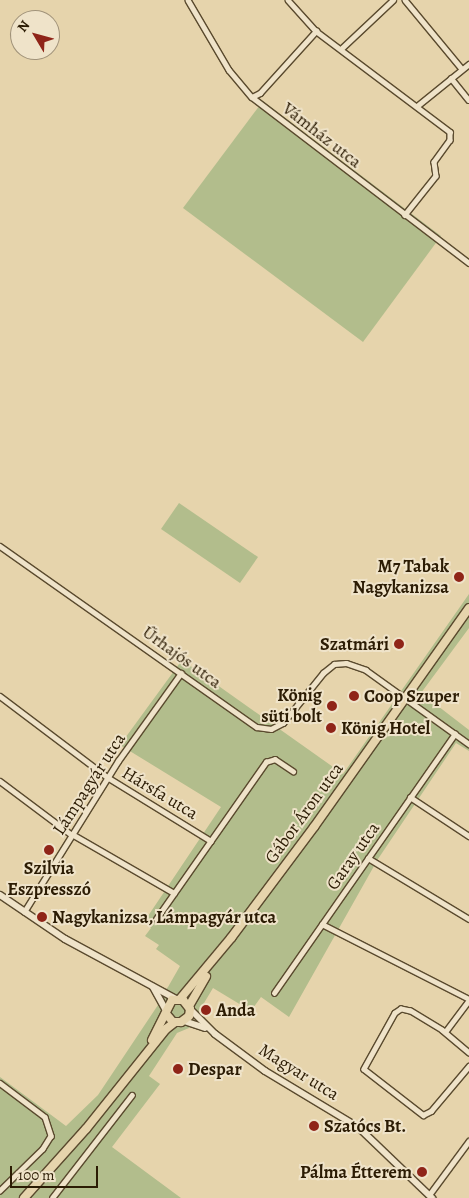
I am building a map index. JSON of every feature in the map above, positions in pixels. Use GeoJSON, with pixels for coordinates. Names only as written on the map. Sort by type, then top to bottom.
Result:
{"type":"FeatureCollection","features":[{"type":"Feature","properties":{"kind":"main road","name":"Gábor Áron utca"},"geometry":{"type":"LineString","coordinates":[[184,1021],[189,1007],[231,938],[469,608]]}},
{"type":"Feature","properties":{"kind":"main road","name":"Gábor Áron utca"},"geometry":{"type":"LineString","coordinates":[[140,1060],[166,1012],[231,938]]}},
{"type":"Feature","properties":{"kind":"main road"},"geometry":{"type":"LineString","coordinates":[[178,999],[189,1007]]}},
{"type":"Feature","properties":{"kind":"main road"},"geometry":{"type":"LineString","coordinates":[[166,1012],[175,1022]]}},
{"type":"Feature","properties":{"kind":"main road"},"geometry":{"type":"LineString","coordinates":[[24,1198],[81,1134],[140,1060],[175,1022],[184,1021]]}},
{"type":"Feature","properties":{"kind":"street","name":"Vámház utca"},"geometry":{"type":"LineString","coordinates":[[188,0],[229,70],[252,97],[469,262]]}},
{"type":"Feature","properties":{"kind":"street"},"geometry":{"type":"LineString","coordinates":[[288,0],[316,30],[448,130],[451,138],[434,162],[436,176],[405,215]]}},
{"type":"Feature","properties":{"kind":"street"},"geometry":{"type":"LineString","coordinates":[[342,48],[394,0]]}},
{"type":"Feature","properties":{"kind":"street"},"geometry":{"type":"LineString","coordinates":[[405,0],[462,69]]}},
{"type":"Feature","properties":{"kind":"street"},"geometry":{"type":"LineString","coordinates":[[252,97],[265,87],[316,30]]}},
{"type":"Feature","properties":{"kind":"street"},"geometry":{"type":"LineString","coordinates":[[417,106],[469,64]]}},
{"type":"Feature","properties":{"kind":"street"},"geometry":{"type":"LineString","coordinates":[[451,78],[469,100]]}},
{"type":"Feature","properties":{"kind":"street","name":"Űrhajós utca"},"geometry":{"type":"LineString","coordinates":[[0,546],[246,721],[271,729],[283,723],[323,673],[339,663],[363,668],[405,697]]}},
{"type":"Feature","properties":{"kind":"street","name":"Lámpagyár utca"},"geometry":{"type":"LineString","coordinates":[[24,912],[107,777],[181,673]]}},
{"type":"Feature","properties":{"kind":"street","name":"Hársfa utca"},"geometry":{"type":"LineString","coordinates":[[0,696],[107,777],[211,840]]}},
{"type":"Feature","properties":{"kind":"street"},"geometry":{"type":"LineString","coordinates":[[405,697],[469,744]]}},
{"type":"Feature","properties":{"kind":"street","name":"Garay utca"},"geometry":{"type":"LineString","coordinates":[[274,993],[455,734]]}},
{"type":"Feature","properties":{"kind":"street"},"geometry":{"type":"LineString","coordinates":[[156,919],[266,762],[275,759],[293,771]]}},
{"type":"Feature","properties":{"kind":"street"},"geometry":{"type":"LineString","coordinates":[[0,781],[72,835],[174,893]]}},
{"type":"Feature","properties":{"kind":"street"},"geometry":{"type":"LineString","coordinates":[[410,797],[469,836]]}},
{"type":"Feature","properties":{"kind":"street"},"geometry":{"type":"LineString","coordinates":[[368,858],[469,919]]}},
{"type":"Feature","properties":{"kind":"street"},"geometry":{"type":"LineString","coordinates":[[0,895],[64,938],[178,999]]}},
{"type":"Feature","properties":{"kind":"street"},"geometry":{"type":"LineString","coordinates":[[322,924],[469,999],[445,1032]]}},
{"type":"Feature","properties":{"kind":"street"},"geometry":{"type":"LineString","coordinates":[[152,986],[166,1012]]}},
{"type":"Feature","properties":{"kind":"street","name":"Magyar utca"},"geometry":{"type":"LineString","coordinates":[[189,1007],[215,1034]]}},
{"type":"Feature","properties":{"kind":"street"},"geometry":{"type":"LineString","coordinates":[[469,1053],[445,1032],[410,1011],[399,1010],[372,1051],[364,1071],[423,1115],[431,1111],[469,1066]]}},
{"type":"Feature","properties":{"kind":"street","name":"Magyar utca"},"geometry":{"type":"LineString","coordinates":[[184,1021],[194,1022],[215,1034],[272,1076],[358,1128],[431,1196]]}},
{"type":"Feature","properties":{"kind":"street"},"geometry":{"type":"LineString","coordinates":[[0,1083],[42,1114],[51,1132],[43,1149],[0,1191]]}},
{"type":"Feature","properties":{"kind":"street"},"geometry":{"type":"LineString","coordinates":[[52,1198],[132,1095]]}},
{"type":"Feature","properties":{"kind":"street"},"geometry":{"type":"LineString","coordinates":[[431,1196],[469,1141]]}},
{"type":"Feature","properties":{"kind":"green space"},"geometry":{"type":"Polygon","coordinates":[[[263,101],[441,236],[363,342],[183,208],[263,101]]]}},
{"type":"Feature","properties":{"kind":"green space"},"geometry":{"type":"Polygon","coordinates":[[[179,503],[258,557],[240,583],[161,529],[179,503]]]}},
{"type":"Feature","properties":{"kind":"green space"},"geometry":{"type":"Polygon","coordinates":[[[469,594],[469,628],[421,693],[469,730],[469,751],[456,743],[378,859],[289,1017],[261,997],[251,1011],[213,988],[189,1028],[177,1033],[149,1076],[160,1084],[112,1147],[181,1198],[0,1198],[0,1077],[66,1126],[98,1095],[158,1005],[156,1000],[168,987],[180,966],[156,949],[159,945],[145,936],[151,928],[144,922],[221,807],[120,745],[182,660],[343,774],[469,594]]]}},
{"type":"Feature","properties":{"kind":"place","name":"M7 Tabak Nagykanizsa"},"geometry":{"type":"Point","coordinates":[459,577]}},
{"type":"Feature","properties":{"kind":"place","name":"Szatmári"},"geometry":{"type":"Point","coordinates":[399,644]}},
{"type":"Feature","properties":{"kind":"place","name":"Coop Szuper"},"geometry":{"type":"Point","coordinates":[354,696]}},
{"type":"Feature","properties":{"kind":"place","name":"König süti bolt"},"geometry":{"type":"Point","coordinates":[332,706]}},
{"type":"Feature","properties":{"kind":"place","name":"König Hotel"},"geometry":{"type":"Point","coordinates":[331,728]}},
{"type":"Feature","properties":{"kind":"place","name":"Szilvia Eszpresszó"},"geometry":{"type":"Point","coordinates":[49,850]}},
{"type":"Feature","properties":{"kind":"place","name":"Nagykanizsa, Lámpagyár utca"},"geometry":{"type":"Point","coordinates":[42,917]}},
{"type":"Feature","properties":{"kind":"place","name":"Anda"},"geometry":{"type":"Point","coordinates":[206,1010]}},
{"type":"Feature","properties":{"kind":"place","name":"Despar"},"geometry":{"type":"Point","coordinates":[178,1069]}},
{"type":"Feature","properties":{"kind":"place","name":"Szatócs Bt."},"geometry":{"type":"Point","coordinates":[314,1126]}},
{"type":"Feature","properties":{"kind":"place","name":"Pálma Étterem"},"geometry":{"type":"Point","coordinates":[422,1172]}}]}
